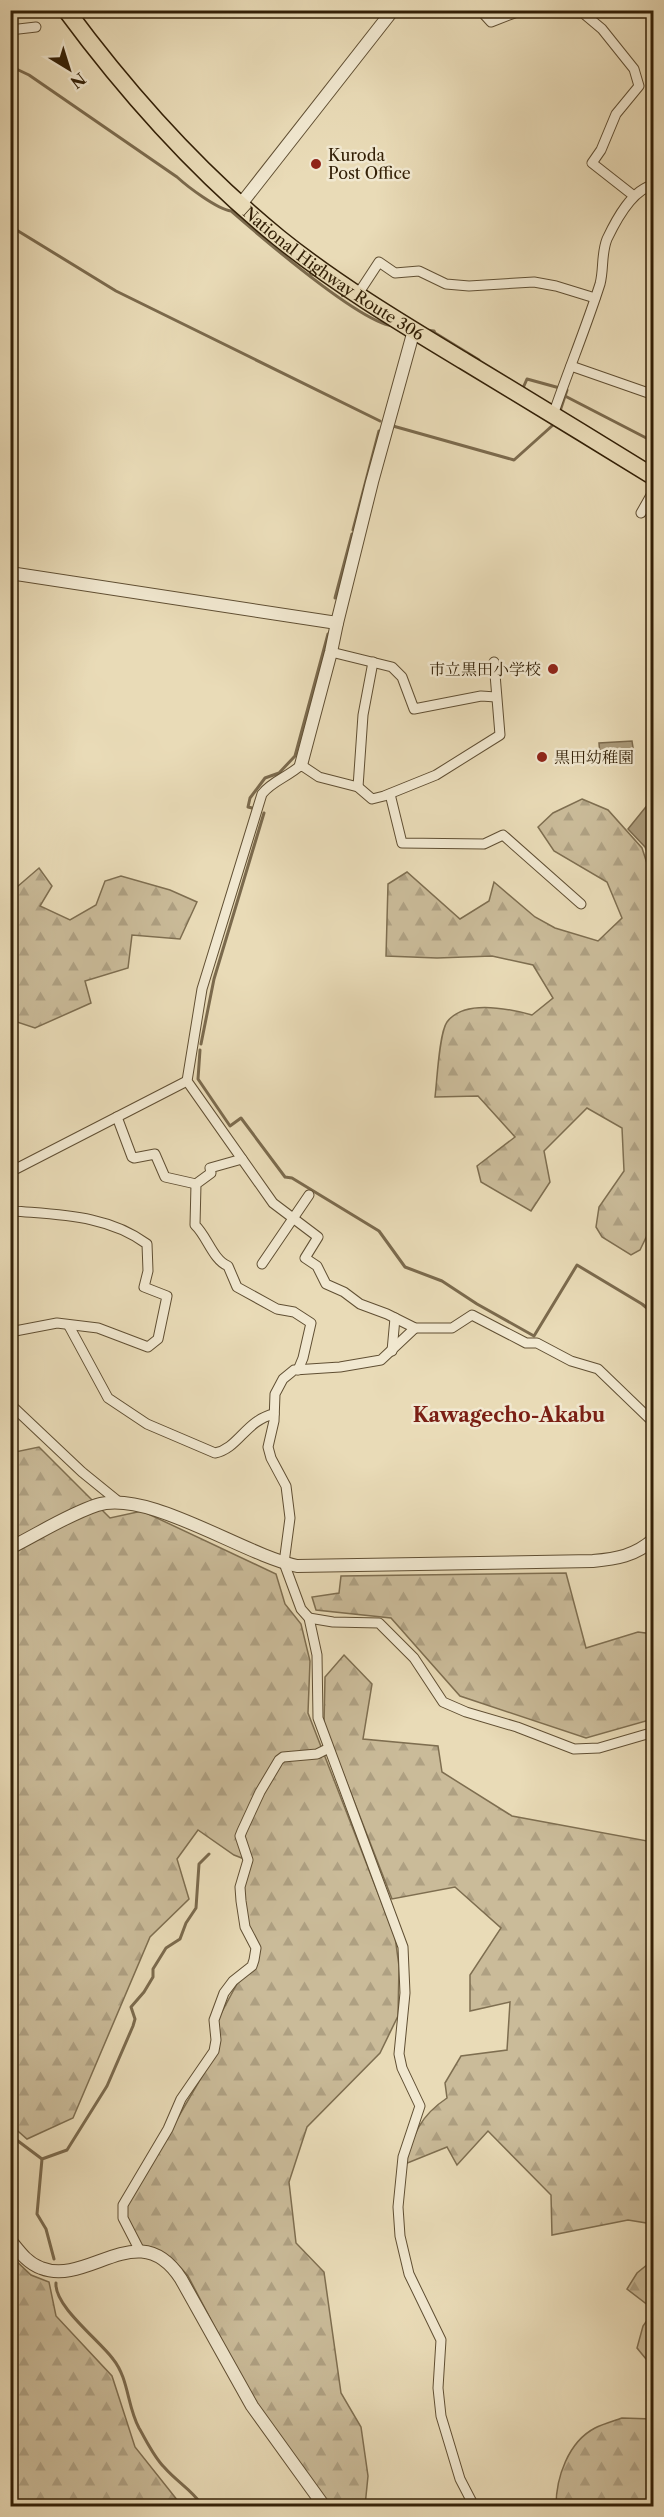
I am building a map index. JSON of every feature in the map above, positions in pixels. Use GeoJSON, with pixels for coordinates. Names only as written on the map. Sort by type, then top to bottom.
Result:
{"type":"FeatureCollection","features":[{"type":"Feature","properties":{"kind":"highway","name":"National Highway Route 306"},"geometry":{"type":"LineString","coordinates":[[66,10],[122,84],[153,119],[241,204],[289,245],[414,330],[654,477]]}},
{"type":"Feature","properties":{"kind":"street"},"geometry":{"type":"LineString","coordinates":[[241,204],[393,10]]}},
{"type":"Feature","properties":{"kind":"street"},"geometry":{"type":"LineString","coordinates":[[480,10],[491,22],[517,12],[583,13],[602,29],[634,69],[639,86],[616,114],[601,150],[592,163],[634,196]]}},
{"type":"Feature","properties":{"kind":"street"},"geometry":{"type":"LineString","coordinates":[[10,30],[36,27]]}},
{"type":"Feature","properties":{"kind":"street"},"geometry":{"type":"LineString","coordinates":[[553,415],[601,281],[602,257],[606,242],[634,196],[646,186],[654,185]]}},
{"type":"Feature","properties":{"kind":"street"},"geometry":{"type":"LineString","coordinates":[[358,294],[378,262],[395,273],[418,271],[446,284],[469,286],[534,282],[595,298]]}},
{"type":"Feature","properties":{"kind":"street"},"geometry":{"type":"LineString","coordinates":[[414,330],[301,765],[291,774],[268,787],[258,802],[202,989],[187,1082],[273,1203],[291,1219],[318,1237],[305,1258],[317,1266],[326,1284],[344,1292],[360,1304],[416,1328],[452,1328],[472,1315],[526,1343],[537,1343],[571,1361],[598,1369],[654,1423]]}},
{"type":"Feature","properties":{"kind":"street"},"geometry":{"type":"LineString","coordinates":[[571,366],[654,395]]}},
{"type":"Feature","properties":{"kind":"street"},"geometry":{"type":"LineString","coordinates":[[640,513],[654,490]]}},
{"type":"Feature","properties":{"kind":"street"},"geometry":{"type":"LineString","coordinates":[[10,573],[337,622]]}},
{"type":"Feature","properties":{"kind":"street"},"geometry":{"type":"LineString","coordinates":[[331,652],[392,668],[399,673],[414,709],[481,696],[496,697]]}},
{"type":"Feature","properties":{"kind":"street"},"geometry":{"type":"LineString","coordinates":[[358,787],[363,715],[374,662]]}},
{"type":"Feature","properties":{"kind":"street"},"geometry":{"type":"LineString","coordinates":[[301,765],[319,777],[358,787],[372,799],[436,775],[500,735],[494,662]]}},
{"type":"Feature","properties":{"kind":"street"},"geometry":{"type":"LineString","coordinates":[[390,794],[402,843],[484,844],[503,835],[581,904]]}},
{"type":"Feature","properties":{"kind":"street"},"geometry":{"type":"LineString","coordinates":[[10,1172],[187,1082]]}},
{"type":"Feature","properties":{"kind":"street"},"geometry":{"type":"LineString","coordinates":[[117,1117],[132,1157],[155,1154],[165,1177],[196,1185]]}},
{"type":"Feature","properties":{"kind":"street"},"geometry":{"type":"LineString","coordinates":[[242,1159],[210,1168],[211,1173],[196,1185],[195,1225],[206,1236],[223,1264],[228,1266],[237,1287],[270,1306],[294,1312],[311,1323],[298,1370]]}},
{"type":"Feature","properties":{"kind":"street"},"geometry":{"type":"LineString","coordinates":[[262,1264],[309,1195]]}},
{"type":"Feature","properties":{"kind":"street"},"geometry":{"type":"LineString","coordinates":[[10,1198],[14,1211],[66,1215],[113,1224],[147,1244],[148,1270],[144,1287],[167,1296],[161,1327],[155,1343],[143,1347],[98,1328],[52,1323],[10,1332]]}},
{"type":"Feature","properties":{"kind":"street"},"geometry":{"type":"LineString","coordinates":[[392,1351],[396,1318]]}},
{"type":"Feature","properties":{"kind":"street"},"geometry":{"type":"LineString","coordinates":[[69,1326],[69,1330],[108,1398],[147,1424],[215,1453],[221,1452],[231,1444],[255,1421],[274,1414]]}},
{"type":"Feature","properties":{"kind":"street"},"geometry":{"type":"LineString","coordinates":[[416,1328],[381,1360],[298,1370],[289,1374],[279,1384],[275,1394],[274,1421],[268,1447],[270,1458],[286,1486],[290,1518],[284,1563],[301,1609],[309,1618],[317,1655],[318,1718],[327,1749],[403,1947],[405,1993],[399,2054],[402,2068],[420,2106],[418,2119],[403,2157],[398,2207],[400,2236],[406,2265],[441,2340],[438,2388],[441,2416],[460,2479],[474,2506]]}},
{"type":"Feature","properties":{"kind":"street"},"geometry":{"type":"LineString","coordinates":[[10,1404],[82,1472],[119,1502]]}},
{"type":"Feature","properties":{"kind":"street"},"geometry":{"type":"LineString","coordinates":[[10,1548],[89,1509],[119,1502],[157,1510],[284,1563],[297,1566],[612,1560],[631,1554],[654,1539]]}},
{"type":"Feature","properties":{"kind":"street"},"geometry":{"type":"LineString","coordinates":[[309,1618],[323,1621],[379,1623],[419,1665],[443,1702],[574,1749],[599,1748],[654,1732]]}},
{"type":"Feature","properties":{"kind":"street"},"geometry":{"type":"LineString","coordinates":[[140,2251],[123,2218],[123,2205],[168,2129],[181,2099],[214,2051],[216,2040],[214,2020],[224,1993],[233,1981],[252,1966],[254,1960],[256,1948],[245,1927],[241,1900],[240,1887],[248,1860],[241,1840],[242,1831],[260,1792],[279,1760],[284,1757],[317,1754],[327,1749]]}},
{"type":"Feature","properties":{"kind":"street"},"geometry":{"type":"LineString","coordinates":[[10,2240],[32,2264],[54,2271],[76,2268],[112,2255],[140,2251],[161,2258],[178,2274],[252,2406],[324,2506]]}},
{"type":"Feature","properties":{"kind":"green space"},"geometry":{"type":"Polygon","coordinates":[[[582,799],[608,810],[642,848],[653,882],[653,915],[648,931],[654,946],[653,1223],[640,1250],[631,1255],[602,1237],[596,1227],[599,1207],[624,1171],[622,1128],[587,1108],[544,1151],[550,1182],[531,1211],[481,1182],[477,1166],[515,1137],[478,1096],[435,1097],[442,1036],[447,1022],[455,1015],[464,1010],[488,1008],[532,1015],[553,998],[533,965],[492,956],[437,958],[386,956],[388,884],[407,872],[460,919],[489,901],[494,882],[535,917],[555,928],[598,941],[622,918],[607,882],[554,851],[538,827],[553,813],[582,799]]]}},
{"type":"Feature","properties":{"kind":"green space"},"geometry":{"type":"Polygon","coordinates":[[[39,868],[52,886],[40,906],[70,920],[96,905],[105,881],[121,876],[170,890],[197,902],[180,939],[132,935],[128,968],[85,981],[91,1003],[35,1028],[11,1020],[10,893],[39,868]]]}},
{"type":"Feature","properties":{"kind":"green space"},"geometry":{"type":"Polygon","coordinates":[[[39,1447],[110,1518],[142,1511],[276,1574],[285,1604],[301,1624],[310,1661],[308,1713],[395,1937],[399,1966],[398,2016],[380,2053],[307,2127],[289,2182],[296,2243],[324,2272],[341,2393],[361,2427],[368,2476],[365,2506],[330,2506],[254,2402],[188,2276],[167,2256],[139,2245],[126,2220],[126,2207],[215,2054],[217,2021],[238,1982],[255,1968],[242,1888],[252,1862],[234,1855],[198,1830],[177,1859],[189,1899],[150,1937],[73,2118],[27,2139],[11,2125],[10,1453],[39,1447]]]}},
{"type":"Feature","properties":{"kind":"green space"},"geometry":{"type":"Polygon","coordinates":[[[566,1573],[586,1648],[638,1632],[653,1634],[653,1719],[586,1738],[460,1696],[391,1618],[316,1610],[312,1597],[339,1593],[341,1576],[566,1573]]]}},
{"type":"Feature","properties":{"kind":"green space"},"geometry":{"type":"Polygon","coordinates":[[[344,1655],[372,1684],[363,1739],[438,1746],[442,1772],[512,1816],[653,1842],[653,2224],[628,2220],[552,2235],[551,2195],[488,2131],[457,2165],[447,2147],[405,2164],[419,2126],[430,2112],[447,2098],[445,2083],[461,2056],[507,2050],[510,2002],[470,2011],[470,1975],[501,1928],[455,1887],[392,1899],[324,1724],[325,1677],[344,1655]]]}},
{"type":"Feature","properties":{"kind":"green space"},"geometry":{"type":"Polygon","coordinates":[[[11,2256],[31,2275],[49,2282],[56,2316],[112,2376],[135,2447],[182,2506],[11,2506],[11,2256]]]}},
{"type":"Feature","properties":{"kind":"green space"},"geometry":{"type":"Polygon","coordinates":[[[653,2260],[653,2309],[627,2289],[637,2273],[653,2260]]]}},
{"type":"Feature","properties":{"kind":"green space"},"geometry":{"type":"Polygon","coordinates":[[[653,2312],[653,2359],[646,2359],[637,2348],[643,2326],[653,2312]]]}},
{"type":"Feature","properties":{"kind":"green space"},"geometry":{"type":"Polygon","coordinates":[[[622,2418],[653,2419],[653,2506],[556,2506],[561,2473],[571,2451],[586,2434],[595,2428],[622,2418]]]}},
{"type":"Feature","properties":{"kind":"shaded area"},"geometry":{"type":"Polygon","coordinates":[[[632,741],[634,754],[600,756],[599,743],[632,741]]]}},
{"type":"Feature","properties":{"kind":"shaded area"},"geometry":{"type":"Polygon","coordinates":[[[653,798],[653,866],[645,847],[628,829],[653,798]]]}},
{"type":"Feature","properties":{"kind":"waterway"},"geometry":{"type":"LineString","coordinates":[[10,66],[29,75],[203,197],[231,211],[286,258],[335,295],[378,321],[393,326]]}},
{"type":"Feature","properties":{"kind":"waterway"},"geometry":{"type":"LineString","coordinates":[[10,226],[116,291],[380,421]]}},
{"type":"Feature","properties":{"kind":"waterway"},"geometry":{"type":"LineString","coordinates":[[426,330],[434,331],[479,360]]}},
{"type":"Feature","properties":{"kind":"waterway"},"geometry":{"type":"LineString","coordinates":[[523,388],[527,379],[567,390],[565,396]]}},
{"type":"Feature","properties":{"kind":"waterway"},"geometry":{"type":"LineString","coordinates":[[560,411],[565,396],[654,442]]}},
{"type":"Feature","properties":{"kind":"waterway"},"geometry":{"type":"LineString","coordinates":[[393,426],[514,460],[553,425]]}},
{"type":"Feature","properties":{"kind":"waterway"},"geometry":{"type":"LineString","coordinates":[[353,530],[379,431]]}},
{"type":"Feature","properties":{"kind":"waterway"},"geometry":{"type":"LineString","coordinates":[[335,598],[352,534]]}},
{"type":"Feature","properties":{"kind":"waterway"},"geometry":{"type":"LineString","coordinates":[[252,808],[248,807],[250,798],[265,778],[279,773],[295,756],[328,634]]}},
{"type":"Feature","properties":{"kind":"waterway"},"geometry":{"type":"LineString","coordinates":[[201,1044],[214,979],[264,813]]}},
{"type":"Feature","properties":{"kind":"waterway"},"geometry":{"type":"LineString","coordinates":[[200,1050],[198,1079],[230,1126],[241,1118],[285,1177],[292,1178],[379,1231],[405,1267],[442,1281],[534,1336],[577,1265],[642,1304],[654,1314]]}},
{"type":"Feature","properties":{"kind":"waterway"},"geometry":{"type":"LineString","coordinates":[[54,2259],[46,2229],[37,2214],[42,2159],[67,2150],[107,2086],[133,2026],[135,2019],[131,2007],[153,1977],[153,1969],[166,1948],[180,1939],[186,1923],[196,1908],[199,1864],[209,1854]]}},
{"type":"Feature","properties":{"kind":"waterway"},"geometry":{"type":"LineString","coordinates":[[10,2135],[42,2159]]}},
{"type":"Feature","properties":{"kind":"waterway"},"geometry":{"type":"LineString","coordinates":[[56,2283],[57,2292],[69,2312],[118,2367],[135,2420],[160,2463],[203,2506]]}},
{"type":"Feature","properties":{"kind":"place","name":"Kuroda Post Office"},"geometry":{"type":"Point","coordinates":[316,164]}},
{"type":"Feature","properties":{"kind":"place","name":"市立黒田小学校"},"geometry":{"type":"Point","coordinates":[553,669]}},
{"type":"Feature","properties":{"kind":"place","name":"黒田幼稚園"},"geometry":{"type":"Point","coordinates":[542,757]}},
{"type":"Feature","properties":{"kind":"district","name":"Kawagecho-Akabu"},"geometry":{"type":"Point","coordinates":[509,1415]}}]}
